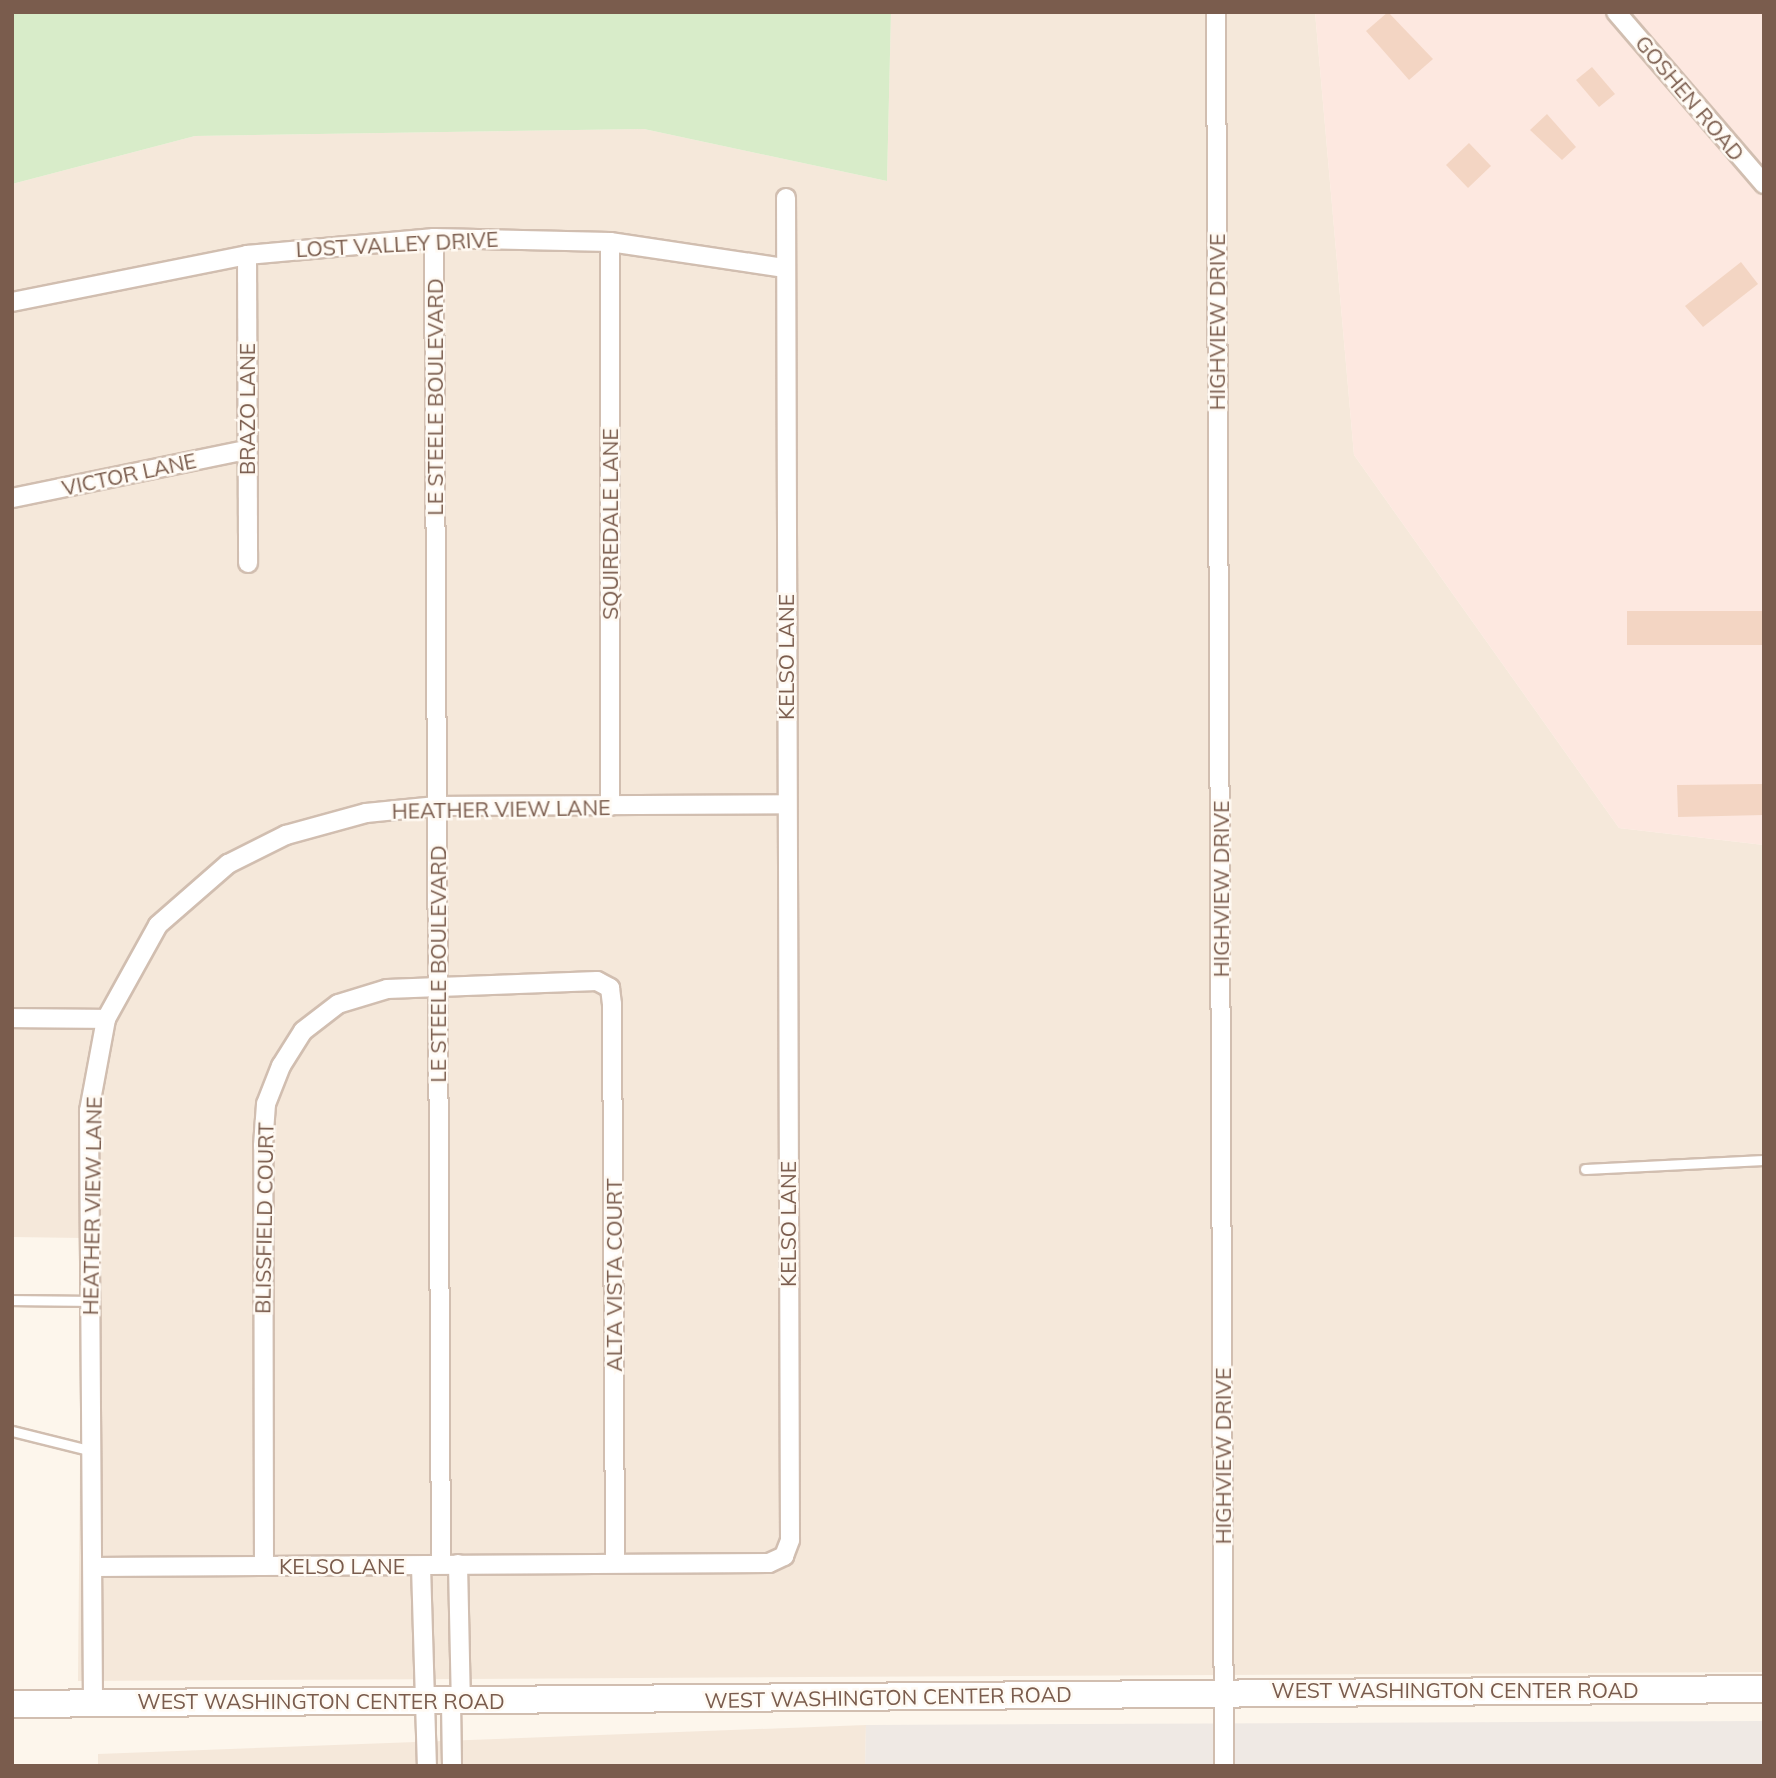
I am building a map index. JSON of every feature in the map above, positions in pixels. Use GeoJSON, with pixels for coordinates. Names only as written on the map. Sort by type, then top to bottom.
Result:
{"type":"FeatureCollection","features":[{"type":"Feature","properties":{"kind":"main road","name":"WEST WASHINGTON CENTER ROAD"},"geometry":{"type":"LineString","coordinates":[[12,1704],[456,1702],[1224,1691],[1764,1689]]}},
{"type":"Feature","properties":{"kind":"street","name":"HIGHVIEW DRIVE"},"geometry":{"type":"LineString","coordinates":[[1216,12],[1224,1766]]}},
{"type":"Feature","properties":{"kind":"street","name":"GOSHEN ROAD"},"geometry":{"type":"LineString","coordinates":[[1616,12],[1764,184]]}},
{"type":"Feature","properties":{"kind":"street","name":"KELSO LANE"},"geometry":{"type":"LineString","coordinates":[[93,1567],[769,1563],[785,1556],[790,1540],[786,198]]}},
{"type":"Feature","properties":{"kind":"street","name":"LOST VALLEY DRIVE"},"geometry":{"type":"LineString","coordinates":[[12,302],[247,255],[434,239],[610,242],[785,268]]}},
{"type":"Feature","properties":{"kind":"street","name":"LE STEELE BOULEVARD"},"geometry":{"type":"LineString","coordinates":[[434,239],[438,984],[449,1564],[456,1702],[452,1766]]}},
{"type":"Feature","properties":{"kind":"street","name":"SQUIREDALE LANE"},"geometry":{"type":"LineString","coordinates":[[610,242],[610,806]]}},
{"type":"Feature","properties":{"kind":"street","name":"BRAZO LANE"},"geometry":{"type":"LineString","coordinates":[[247,255],[248,563]]}},
{"type":"Feature","properties":{"kind":"street","name":"VICTOR LANE"},"geometry":{"type":"LineString","coordinates":[[12,498],[246,450]]}},
{"type":"Feature","properties":{"kind":"street","name":"HEATHER VIEW LANE"},"geometry":{"type":"LineString","coordinates":[[93,1702],[89,1111],[106,1019],[158,925],[228,864],[286,835],[352,817],[438,806],[786,804]]}},
{"type":"Feature","properties":{"kind":"street","name":"BLISSFIELD COURT"},"geometry":{"type":"LineString","coordinates":[[264,1566],[266,1104],[281,1066],[303,1031],[338,1004],[387,989],[438,984],[597,981],[610,988]]}},
{"type":"Feature","properties":{"kind":"street","name":"ALTA VISTA COURT"},"geometry":{"type":"LineString","coordinates":[[610,988],[615,1563]]}},
{"type":"Feature","properties":{"kind":"street"},"geometry":{"type":"LineString","coordinates":[[12,1018],[106,1019]]}},
{"type":"Feature","properties":{"kind":"street"},"geometry":{"type":"LineString","coordinates":[[421,1566],[427,1766]]}},
{"type":"Feature","properties":{"kind":"lane"},"geometry":{"type":"LineString","coordinates":[[1585,1170],[1764,1160]]}},
{"type":"Feature","properties":{"kind":"lane"},"geometry":{"type":"LineString","coordinates":[[12,1300],[91,1301]]}},
{"type":"Feature","properties":{"kind":"lane"},"geometry":{"type":"LineString","coordinates":[[12,1431],[92,1451]]}},
{"type":"Feature","properties":{"kind":"shaded area"},"geometry":{"type":"Polygon","coordinates":[[[891,12],[1315,12],[1354,455],[1619,828],[1764,845],[1764,1672],[78,1681],[82,1238],[12,1237],[12,184],[195,136],[644,129],[887,181],[891,12]]]}},
{"type":"Feature","properties":{"kind":"shaded area"},"geometry":{"type":"Polygon","coordinates":[[[1315,12],[1764,12],[1764,845],[1619,828],[1354,455],[1315,12]]]}},
{"type":"Feature","properties":{"kind":"shaded area"},"geometry":{"type":"Polygon","coordinates":[[[1764,1721],[1764,1766],[865,1766],[866,1725],[1764,1721]]]}},
{"type":"Feature","properties":{"kind":"shaded area"},"geometry":{"type":"Polygon","coordinates":[[[866,1725],[865,1766],[98,1766],[98,1754],[866,1725]]]}},
{"type":"Feature","properties":{"kind":"green space"},"geometry":{"type":"Polygon","coordinates":[[[12,12],[891,12],[887,181],[644,129],[195,136],[12,184],[12,12]]]}},
{"type":"Feature","properties":{"kind":"building"},"geometry":{"type":"Polygon","coordinates":[[[1388,12],[1433,59],[1409,80],[1366,31],[1388,12]]]}},
{"type":"Feature","properties":{"kind":"building"},"geometry":{"type":"Polygon","coordinates":[[[1592,67],[1615,94],[1599,107],[1576,80],[1592,67]]]}},
{"type":"Feature","properties":{"kind":"building"},"geometry":{"type":"Polygon","coordinates":[[[1547,114],[1576,147],[1562,160],[1530,130],[1547,114]]]}},
{"type":"Feature","properties":{"kind":"building"},"geometry":{"type":"Polygon","coordinates":[[[1469,143],[1491,166],[1468,188],[1446,165],[1469,143]]]}},
{"type":"Feature","properties":{"kind":"building"},"geometry":{"type":"Polygon","coordinates":[[[1741,262],[1758,284],[1703,327],[1685,306],[1741,262]]]}},
{"type":"Feature","properties":{"kind":"building"},"geometry":{"type":"Polygon","coordinates":[[[1627,611],[1762,611],[1762,645],[1627,645],[1627,611]]]}},
{"type":"Feature","properties":{"kind":"building"},"geometry":{"type":"Polygon","coordinates":[[[1764,784],[1764,815],[1678,817],[1677,785],[1764,784]]]}}]}
